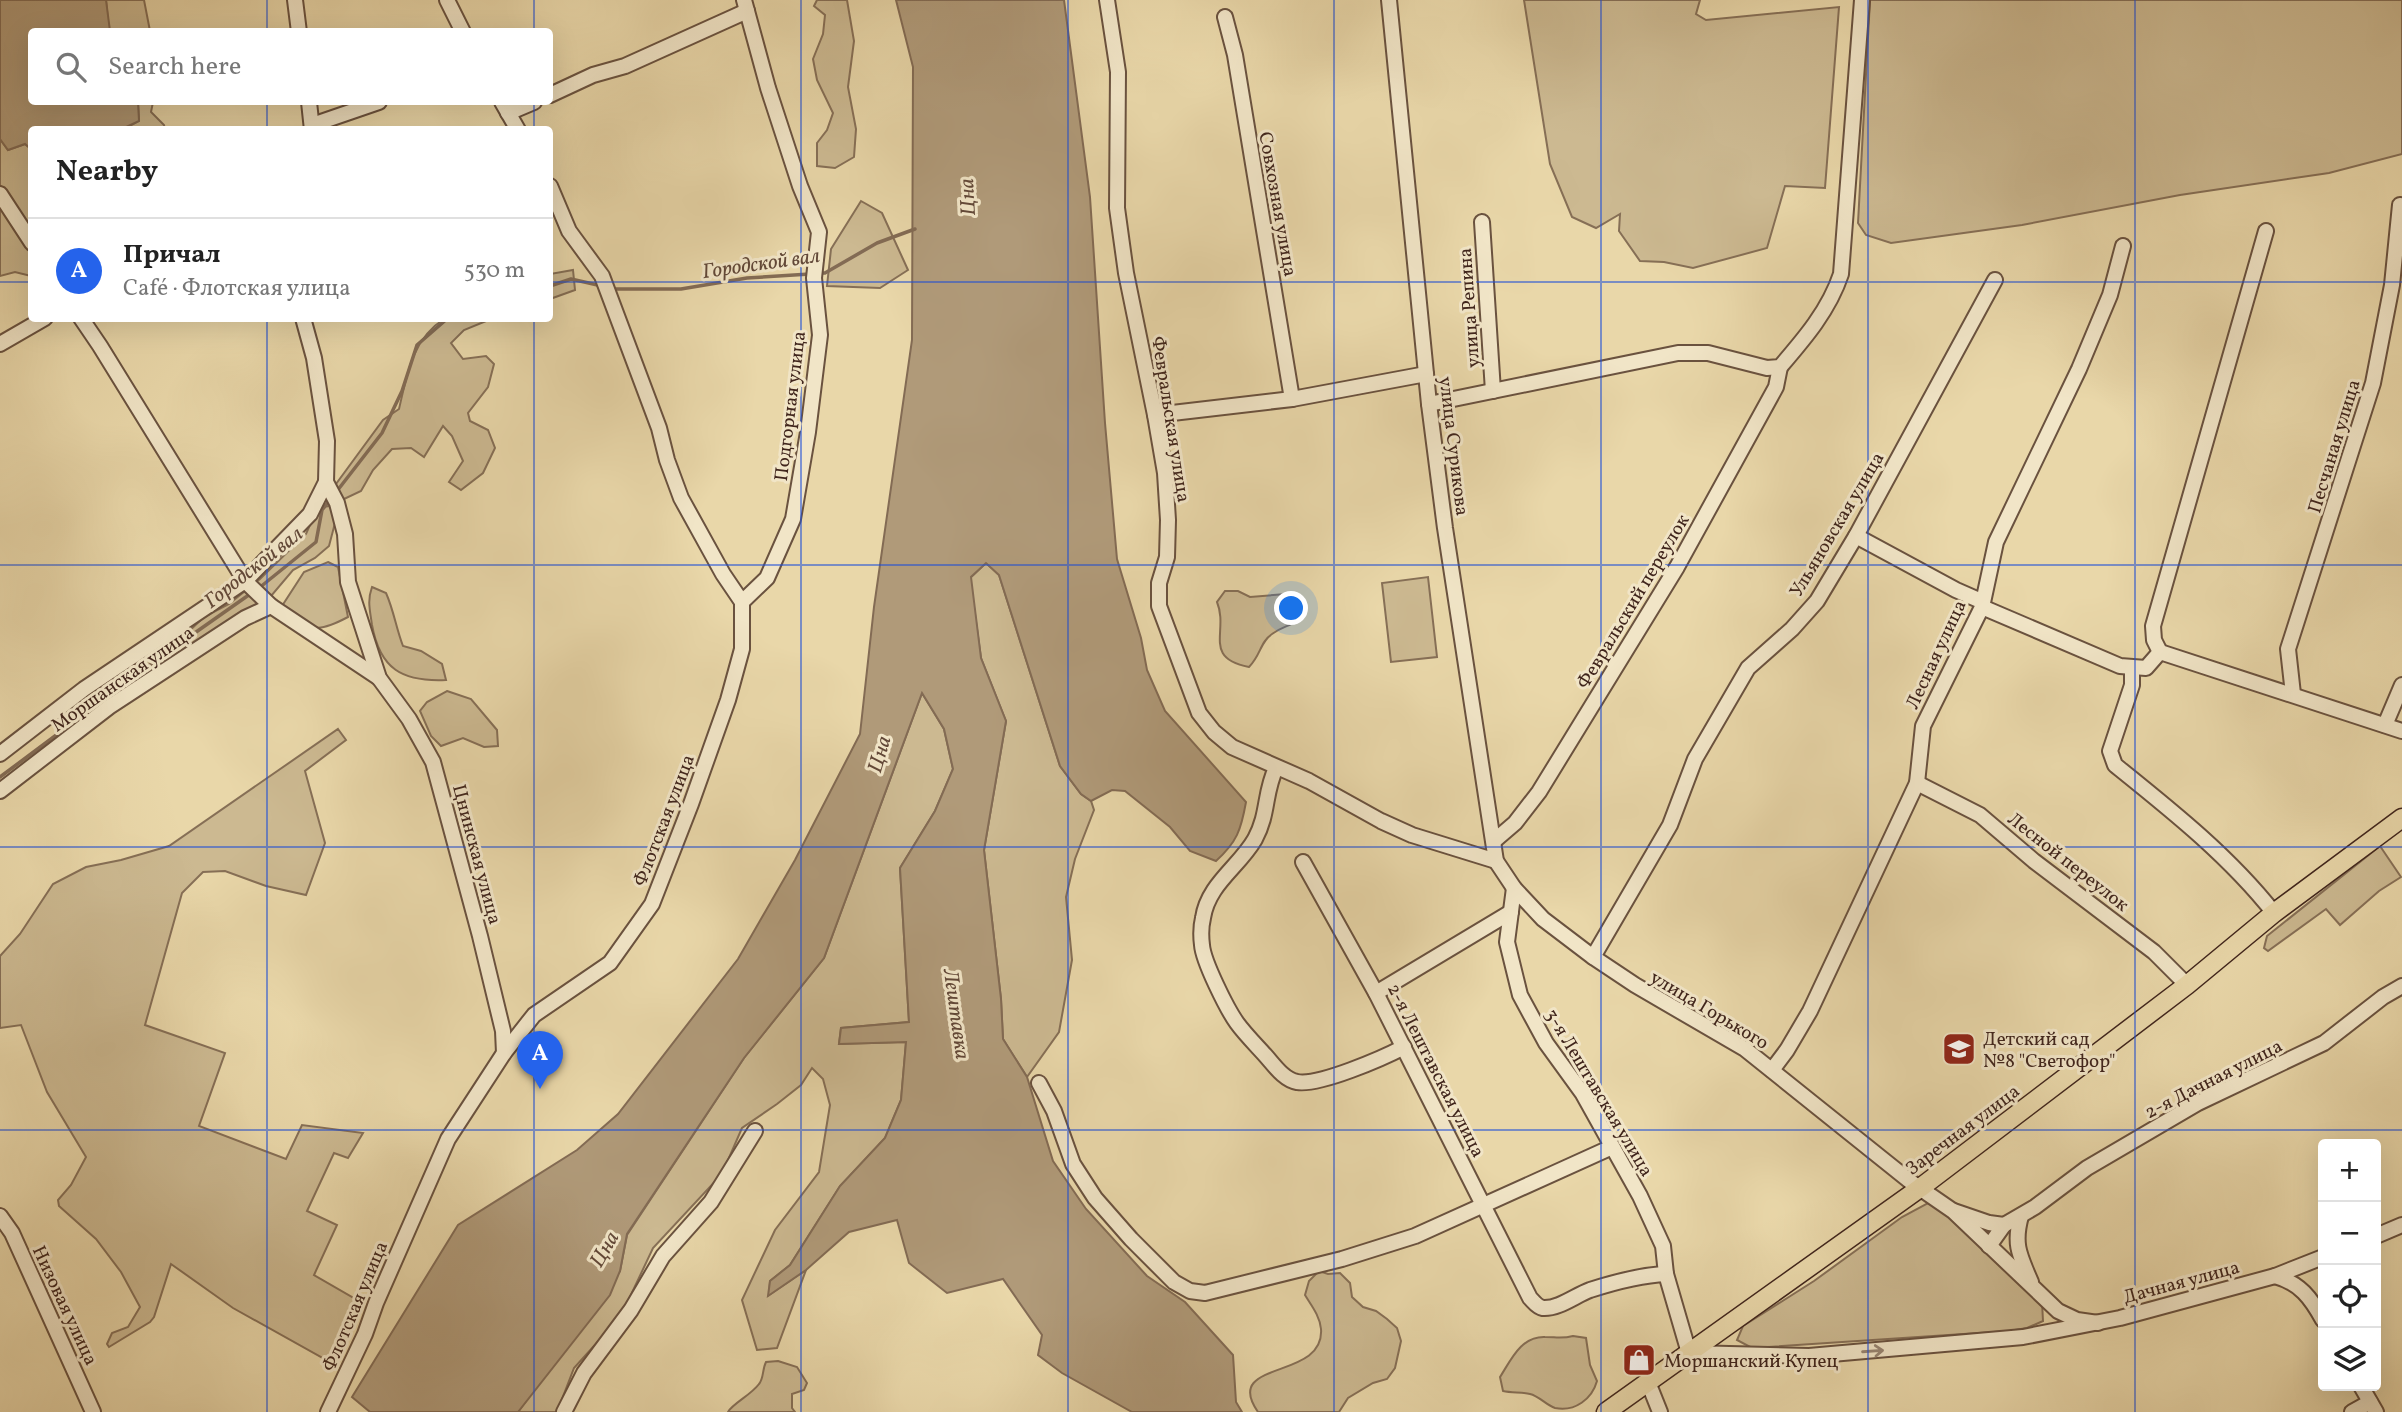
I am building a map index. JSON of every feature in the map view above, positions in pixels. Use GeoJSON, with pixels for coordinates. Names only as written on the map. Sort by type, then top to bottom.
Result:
{"type":"FeatureCollection","features":[{"type":"Feature","properties":{"kind":"main road","name":"Заречная улица"},"geometry":{"type":"LineString","coordinates":[[1716,1334],[1920,1188],[2188,985],[2274,913],[2402,818]]}},
{"type":"Feature","properties":{"kind":"main road"},"geometry":{"type":"LineString","coordinates":[[1606,1412],[1716,1334]]}},
{"type":"Feature","properties":{"kind":"street"},"geometry":{"type":"LineString","coordinates":[[295,0],[298,28]]}},
{"type":"Feature","properties":{"kind":"street"},"geometry":{"type":"LineString","coordinates":[[447,0],[461,28]]}},
{"type":"Feature","properties":{"kind":"street","name":"Февральская улица"},"geometry":{"type":"LineString","coordinates":[[1107,0],[1118,72],[1117,208],[1126,273],[1156,415],[1165,473],[1167,557],[1160,583],[1159,606],[1199,713],[1213,732],[1232,747],[1308,781],[1412,835],[1496,861]]}},
{"type":"Feature","properties":{"kind":"street","name":"улица Сурикова"},"geometry":{"type":"LineString","coordinates":[[1389,0],[1429,404],[1446,528],[1496,861],[1514,888]]}},
{"type":"Feature","properties":{"kind":"street"},"geometry":{"type":"LineString","coordinates":[[1429,404],[1678,353],[1708,353],[1767,368],[1780,367],[1835,294],[1841,274],[1862,0]]}},
{"type":"Feature","properties":{"kind":"street"},"geometry":{"type":"LineString","coordinates":[[553,93],[593,75],[625,65],[746,5]]}},
{"type":"Feature","properties":{"kind":"street","name":"Подгорная улица"},"geometry":{"type":"LineString","coordinates":[[742,602],[767,578],[793,519],[808,432],[820,335],[814,278],[819,232],[800,186],[746,5]]}},
{"type":"Feature","properties":{"kind":"street","name":"Совхозная улица"},"geometry":{"type":"LineString","coordinates":[[1226,17],[1236,55],[1292,399]]}},
{"type":"Feature","properties":{"kind":"street"},"geometry":{"type":"LineString","coordinates":[[309,105],[312,126]]}},
{"type":"Feature","properties":{"kind":"street"},"geometry":{"type":"LineString","coordinates":[[315,126],[371,105]]}},
{"type":"Feature","properties":{"kind":"street"},"geometry":{"type":"LineString","coordinates":[[505,107],[516,126]]}},
{"type":"Feature","properties":{"kind":"street"},"geometry":{"type":"LineString","coordinates":[[553,193],[569,231],[606,287],[659,428],[681,498],[723,574],[742,602]]}},
{"type":"Feature","properties":{"kind":"street"},"geometry":{"type":"LineString","coordinates":[[0,194],[28,237]]}},
{"type":"Feature","properties":{"kind":"street","name":"Песчаная улица"},"geometry":{"type":"LineString","coordinates":[[2293,694],[2288,649],[2374,383],[2392,285],[2400,205]]}},
{"type":"Feature","properties":{"kind":"street","name":"улица Репина"},"geometry":{"type":"LineString","coordinates":[[1482,222],[1493,391]]}},
{"type":"Feature","properties":{"kind":"street"},"geometry":{"type":"LineString","coordinates":[[2266,231],[2153,626],[2154,640],[2160,652],[2402,731]]}},
{"type":"Feature","properties":{"kind":"street","name":"Лесная улица"},"geometry":{"type":"LineString","coordinates":[[1772,1070],[1810,1011],[1917,783],[1923,726],[1982,604],[1996,542],[2079,369],[2110,295],[2123,246]]}},
{"type":"Feature","properties":{"kind":"street","name":"Ульяновская улица"},"geometry":{"type":"LineString","coordinates":[[1593,957],[1670,825],[1695,759],[1748,668],[1792,629],[1817,601],[1856,536],[1995,280]]}},
{"type":"Feature","properties":{"kind":"street"},"geometry":{"type":"LineString","coordinates":[[0,344],[38,322]]}},
{"type":"Feature","properties":{"kind":"street","name":"Цнинская улица"},"geometry":{"type":"LineString","coordinates":[[84,322],[252,587],[271,606],[379,678]]}},
{"type":"Feature","properties":{"kind":"street","name":"Цнинская улица"},"geometry":{"type":"LineString","coordinates":[[304,322],[314,358],[327,441],[326,482],[337,503],[345,534],[348,582],[379,678],[410,719],[433,762],[480,936],[503,1031],[504,1053]]}},
{"type":"Feature","properties":{"kind":"street","name":"Февральский переулок"},"geometry":{"type":"LineString","coordinates":[[1494,841],[1515,823],[1539,792],[1677,567],[1776,387],[1780,367]]}},
{"type":"Feature","properties":{"kind":"street"},"geometry":{"type":"LineString","coordinates":[[1156,415],[1292,399],[1426,374]]}},
{"type":"Feature","properties":{"kind":"street","name":"Моршанская улица"},"geometry":{"type":"LineString","coordinates":[[0,754],[84,690],[252,587],[310,514],[326,482]]}},
{"type":"Feature","properties":{"kind":"street"},"geometry":{"type":"LineString","coordinates":[[1856,536],[1982,604],[2120,666],[2146,668],[2160,652]]}},
{"type":"Feature","properties":{"kind":"street","name":"Флотская улица"},"geometry":{"type":"LineString","coordinates":[[328,1412],[365,1334],[448,1139],[504,1053],[534,1015],[610,963],[652,904],[728,700],[742,649],[742,602]]}},
{"type":"Feature","properties":{"kind":"street","name":"Моршанская улица"},"geometry":{"type":"LineString","coordinates":[[0,791],[109,707],[245,618],[271,606]]}},
{"type":"Feature","properties":{"kind":"street"},"geometry":{"type":"LineString","coordinates":[[2132,668],[2132,685],[2110,751],[2115,765],[2182,820],[2254,887],[2274,913]]}},
{"type":"Feature","properties":{"kind":"street"},"geometry":{"type":"LineString","coordinates":[[2385,725],[2402,685]]}},
{"type":"Feature","properties":{"kind":"street"},"geometry":{"type":"LineString","coordinates":[[1276,768],[1268,784],[1266,815],[1255,838],[1242,859],[1220,881],[1209,897],[1203,918],[1202,947],[1220,992],[1237,1023],[1288,1079],[1299,1083],[1320,1080],[1404,1048]]}},
{"type":"Feature","properties":{"kind":"street","name":"Лесной переулок"},"geometry":{"type":"LineString","coordinates":[[1917,783],[1980,815],[2034,861],[2154,952],[2188,985]]}},
{"type":"Feature","properties":{"kind":"street","name":"2-я Лештавская улица"},"geometry":{"type":"LineString","coordinates":[[1303,862],[1376,993],[1530,1298],[1536,1305],[1543,1308],[1557,1306],[1588,1291],[1643,1275],[1666,1274]]}},
{"type":"Feature","properties":{"kind":"street","name":"улица Горького"},"geometry":{"type":"LineString","coordinates":[[1514,888],[1543,919],[1593,957],[1634,985],[1745,1049],[1920,1188],[1953,1211]]}},
{"type":"Feature","properties":{"kind":"street","name":"3-я Лештавская улица"},"geometry":{"type":"LineString","coordinates":[[1514,888],[1507,942],[1520,995],[1546,1044],[1583,1094],[1640,1196],[1663,1246],[1666,1274],[1689,1353]]}},
{"type":"Feature","properties":{"kind":"street"},"geometry":{"type":"LineString","coordinates":[[1376,993],[1511,912]]}},
{"type":"Feature","properties":{"kind":"street","name":"2-я Дачная улица"},"geometry":{"type":"LineString","coordinates":[[2004,1225],[2021,1216],[2087,1168],[2198,1103],[2324,1043],[2383,996],[2402,986]]}},
{"type":"Feature","properties":{"kind":"street"},"geometry":{"type":"LineString","coordinates":[[1039,1083],[1054,1111],[1073,1164],[1096,1198],[1131,1239],[1174,1282],[1190,1291],[1205,1293],[1342,1259],[1415,1236],[1612,1147]]}},
{"type":"Feature","properties":{"kind":"street"},"geometry":{"type":"LineString","coordinates":[[564,1412],[584,1373],[631,1310],[663,1256],[711,1202],[755,1131]]}},
{"type":"Feature","properties":{"kind":"street"},"geometry":{"type":"LineString","coordinates":[[1953,1211],[2004,1225],[1989,1246]]}},
{"type":"Feature","properties":{"kind":"street"},"geometry":{"type":"LineString","coordinates":[[1953,1211],[2046,1301],[2068,1317],[2098,1323]]}},
{"type":"Feature","properties":{"kind":"street","name":"Низовая улица"},"geometry":{"type":"LineString","coordinates":[[0,1216],[12,1233],[93,1412]]}},
{"type":"Feature","properties":{"kind":"street"},"geometry":{"type":"LineString","coordinates":[[2021,1216],[2016,1232],[2016,1247],[2034,1290]]}},
{"type":"Feature","properties":{"kind":"street"},"geometry":{"type":"LineString","coordinates":[[2381,1234],[2402,1225]]}},
{"type":"Feature","properties":{"kind":"street","name":"Дачная улица"},"geometry":{"type":"LineString","coordinates":[[1689,1353],[1809,1356],[2037,1335],[2098,1323],[2275,1276],[2318,1259]]}},
{"type":"Feature","properties":{"kind":"street"},"geometry":{"type":"LineString","coordinates":[[2275,1276],[2287,1280],[2305,1292],[2318,1312]]}},
{"type":"Feature","properties":{"kind":"street"},"geometry":{"type":"LineString","coordinates":[[2037,1335],[2045,1329],[2050,1319],[2050,1309],[2046,1301]]}},
{"type":"Feature","properties":{"kind":"street"},"geometry":{"type":"LineString","coordinates":[[1716,1334],[1732,1355]]}},
{"type":"Feature","properties":{"kind":"street"},"geometry":{"type":"LineString","coordinates":[[1648,1382],[1660,1412]]}},
{"type":"Feature","properties":{"kind":"street"},"geometry":{"type":"LineString","coordinates":[[2352,1412],[2373,1407],[2364,1391]]}},
{"type":"Feature","properties":{"kind":"shaded area"},"geometry":{"type":"Polygon","coordinates":[[[106,0],[144,0],[149,28],[109,28],[106,0]]]}},
{"type":"Feature","properties":{"kind":"shaded area"},"geometry":{"type":"Polygon","coordinates":[[[817,0],[847,0],[854,41],[848,87],[856,129],[854,157],[835,168],[817,166],[817,143],[827,130],[833,113],[817,80],[813,59],[823,34],[825,15],[814,6],[817,0]]]}},
{"type":"Feature","properties":{"kind":"shaded area"},"geometry":{"type":"Polygon","coordinates":[[[1524,0],[1700,0],[1696,14],[1706,20],[1839,7],[1825,188],[1785,186],[1767,248],[1693,268],[1664,262],[1640,261],[1619,231],[1620,214],[1596,228],[1572,217],[1550,164],[1524,0]]]}},
{"type":"Feature","properties":{"kind":"shaded area"},"geometry":{"type":"Polygon","coordinates":[[[1870,0],[2402,0],[2402,154],[2329,173],[2180,195],[2022,225],[1891,243],[1866,235],[1858,223],[1870,0]]]}},
{"type":"Feature","properties":{"kind":"shaded area"},"geometry":{"type":"Polygon","coordinates":[[[138,105],[152,105],[151,112],[164,126],[130,126],[139,121],[138,105]]]}},
{"type":"Feature","properties":{"kind":"shaded area"},"geometry":{"type":"Polygon","coordinates":[[[0,139],[8,150],[25,144],[28,146],[28,231],[0,185],[0,139]]]}},
{"type":"Feature","properties":{"kind":"shaded area"},"geometry":{"type":"Polygon","coordinates":[[[861,201],[882,213],[908,270],[880,288],[827,286],[831,249],[861,201]]]}},
{"type":"Feature","properties":{"kind":"shaded area"},"geometry":{"type":"Polygon","coordinates":[[[0,202],[28,246],[28,275],[15,272],[0,276],[0,202]]]}},
{"type":"Feature","properties":{"kind":"shaded area"},"geometry":{"type":"Polygon","coordinates":[[[573,270],[575,290],[553,298],[553,273],[573,270]]]}},
{"type":"Feature","properties":{"kind":"shaded area"},"geometry":{"type":"Polygon","coordinates":[[[440,322],[484,322],[464,330],[451,343],[463,359],[486,356],[494,364],[488,387],[468,413],[470,421],[488,430],[495,448],[483,473],[461,490],[449,482],[463,461],[452,436],[443,426],[424,457],[411,448],[392,449],[373,470],[361,491],[342,500],[333,490],[336,484],[383,420],[399,409],[412,359],[433,327],[440,322]]]}},
{"type":"Feature","properties":{"kind":"shaded area"},"geometry":{"type":"Polygon","coordinates":[[[332,506],[335,523],[329,546],[315,558],[293,570],[266,602],[149,674],[143,664],[155,653],[185,635],[204,617],[229,604],[260,579],[306,534],[318,507],[332,506]]]}},
{"type":"Feature","properties":{"kind":"shaded area"},"geometry":{"type":"Polygon","coordinates":[[[328,562],[338,567],[348,617],[327,626],[313,627],[282,606],[304,572],[328,562]]]}},
{"type":"Feature","properties":{"kind":"shaded area"},"geometry":{"type":"Polygon","coordinates":[[[986,563],[999,575],[1060,766],[1081,794],[1091,801],[1094,810],[1075,859],[1066,897],[1072,960],[1059,1032],[1027,1077],[1003,1039],[984,850],[1006,721],[981,658],[970,578],[986,563]]]}},
{"type":"Feature","properties":{"kind":"shaded area"},"geometry":{"type":"Polygon","coordinates":[[[1428,577],[1437,657],[1391,662],[1382,583],[1428,577]]]}},
{"type":"Feature","properties":{"kind":"shaded area"},"geometry":{"type":"Polygon","coordinates":[[[372,587],[386,593],[403,646],[421,651],[442,664],[446,680],[405,675],[387,662],[372,625],[369,601],[372,587]]]}},
{"type":"Feature","properties":{"kind":"shaded area"},"geometry":{"type":"Polygon","coordinates":[[[1225,591],[1238,591],[1250,597],[1286,594],[1300,597],[1304,610],[1294,623],[1268,637],[1249,667],[1235,663],[1221,650],[1217,602],[1225,591]]]}},
{"type":"Feature","properties":{"kind":"shaded area"},"geometry":{"type":"Polygon","coordinates":[[[447,691],[471,699],[497,730],[498,746],[484,747],[463,738],[441,746],[431,736],[420,711],[427,702],[447,691]]]}},
{"type":"Feature","properties":{"kind":"shaded area"},"geometry":{"type":"Polygon","coordinates":[[[922,693],[944,729],[953,769],[935,811],[900,868],[909,1022],[841,1028],[839,1044],[906,1042],[901,1100],[885,1138],[840,1186],[790,1265],[770,1281],[769,1295],[806,1270],[777,1348],[757,1350],[742,1300],[775,1230],[819,1172],[830,1105],[823,1079],[812,1068],[801,1085],[742,1128],[722,1174],[653,1248],[621,1316],[574,1368],[557,1412],[518,1412],[620,1271],[627,1235],[744,1058],[824,958],[922,693]]]}},
{"type":"Feature","properties":{"kind":"shaded area"},"geometry":{"type":"Polygon","coordinates":[[[338,729],[346,740],[305,771],[325,843],[306,895],[266,886],[225,871],[203,872],[182,893],[145,1025],[225,1053],[199,1126],[286,1159],[302,1125],[363,1133],[348,1158],[334,1153],[307,1211],[337,1225],[314,1275],[357,1300],[330,1362],[233,1308],[171,1264],[154,1317],[109,1347],[107,1344],[112,1333],[128,1327],[140,1307],[121,1272],[96,1239],[59,1206],[58,1200],[71,1185],[86,1157],[47,1092],[21,1025],[0,1028],[0,956],[20,934],[53,884],[86,867],[169,846],[338,729]]]}},
{"type":"Feature","properties":{"kind":"shaded area"},"geometry":{"type":"Polygon","coordinates":[[[2380,846],[2401,877],[2379,891],[2340,925],[2326,909],[2268,951],[2264,948],[2267,936],[2380,846]]]}},
{"type":"Feature","properties":{"kind":"shaded area"},"geometry":{"type":"Polygon","coordinates":[[[1928,1203],[1948,1212],[2042,1302],[2043,1321],[2027,1328],[2009,1331],[1752,1348],[1737,1340],[1743,1326],[1814,1281],[1902,1217],[1928,1203]]]}},
{"type":"Feature","properties":{"kind":"shaded area"},"geometry":{"type":"Polygon","coordinates":[[[1319,1271],[1328,1274],[1340,1273],[1350,1283],[1352,1297],[1397,1328],[1401,1341],[1395,1368],[1387,1379],[1373,1383],[1348,1398],[1339,1412],[1258,1412],[1250,1395],[1253,1384],[1263,1376],[1308,1356],[1318,1345],[1320,1324],[1305,1295],[1309,1281],[1319,1271]]]}},
{"type":"Feature","properties":{"kind":"shaded area"},"geometry":{"type":"Polygon","coordinates":[[[1573,1336],[1586,1338],[1590,1365],[1597,1381],[1582,1403],[1569,1408],[1555,1408],[1527,1393],[1503,1391],[1500,1377],[1513,1357],[1529,1340],[1573,1336]]]}},
{"type":"Feature","properties":{"kind":"shaded area"},"geometry":{"type":"Polygon","coordinates":[[[778,1361],[797,1367],[807,1383],[804,1390],[792,1394],[792,1408],[795,1412],[728,1412],[759,1384],[766,1362],[778,1361]]]}},
{"type":"Feature","properties":{"kind":"water"},"geometry":{"type":"Polygon","coordinates":[[[0,0],[106,0],[110,28],[28,28],[28,105],[138,105],[139,121],[128,126],[28,126],[28,146],[25,144],[8,150],[0,139],[0,0]]]}},
{"type":"Feature","properties":{"kind":"water"},"geometry":{"type":"Polygon","coordinates":[[[896,0],[1064,0],[1090,197],[1117,559],[1141,638],[1147,670],[1165,711],[1246,802],[1237,835],[1216,861],[1190,851],[1170,827],[1125,791],[1112,790],[1091,801],[1081,794],[1060,766],[999,575],[986,563],[971,577],[981,658],[1006,721],[984,850],[1003,1039],[1027,1077],[1053,1161],[1086,1209],[1147,1276],[1185,1302],[1233,1355],[1236,1402],[1242,1412],[1132,1412],[1062,1373],[1038,1355],[1042,1335],[1003,1279],[947,1293],[909,1263],[897,1220],[849,1232],[806,1270],[768,1296],[770,1281],[790,1265],[840,1186],[885,1138],[901,1100],[906,1042],[839,1044],[841,1028],[909,1022],[900,868],[935,811],[953,769],[944,729],[922,693],[824,958],[744,1058],[627,1234],[620,1271],[610,1295],[518,1412],[370,1412],[352,1397],[458,1225],[577,1150],[618,1114],[738,959],[795,860],[860,734],[874,607],[912,340],[913,67],[896,0]]]}},
{"type":"Feature","properties":{"kind":"waterway","name":"Городской вал"},"geometry":{"type":"LineString","coordinates":[[818,273],[825,273],[877,243],[915,229]]}},
{"type":"Feature","properties":{"kind":"waterway","name":"Городской вал"},"geometry":{"type":"LineString","coordinates":[[613,289],[681,289],[747,278],[810,274]]}},
{"type":"Feature","properties":{"kind":"waterway","name":"Городской вал"},"geometry":{"type":"LineString","coordinates":[[553,285],[571,279],[602,286]]}},
{"type":"Feature","properties":{"kind":"waterway","name":"Городской вал"},"geometry":{"type":"LineString","coordinates":[[337,491],[382,433],[402,391],[417,345],[443,322]]}},
{"type":"Feature","properties":{"kind":"waterway","name":"Городской вал"},"geometry":{"type":"LineString","coordinates":[[259,588],[316,542],[322,510],[330,500]]}},
{"type":"Feature","properties":{"kind":"waterway","name":"Городской вал"},"geometry":{"type":"LineString","coordinates":[[0,777],[253,592]]}},
{"type":"Feature","properties":{"kind":"place","name":"Детский сад №8 \"Светофор\""},"geometry":{"type":"Point","coordinates":[1959,1049]}},
{"type":"Feature","properties":{"kind":"place","name":"Причал"},"geometry":{"type":"Point","coordinates":[540,1089]}},
{"type":"Feature","properties":{"kind":"place","name":"Моршанский Купец"},"geometry":{"type":"Point","coordinates":[1639,1360]}},
{"type":"Feature","properties":{"kind":"water label","name":"Цна"},"geometry":{"type":"Point","coordinates":[967,197]}},
{"type":"Feature","properties":{"kind":"water label","name":"Цна"},"geometry":{"type":"Point","coordinates":[879,754]}},
{"type":"Feature","properties":{"kind":"water label","name":"Лештавка"},"geometry":{"type":"Point","coordinates":[957,1014]}},
{"type":"Feature","properties":{"kind":"water label","name":"Цна"},"geometry":{"type":"Point","coordinates":[604,1249]}}]}
